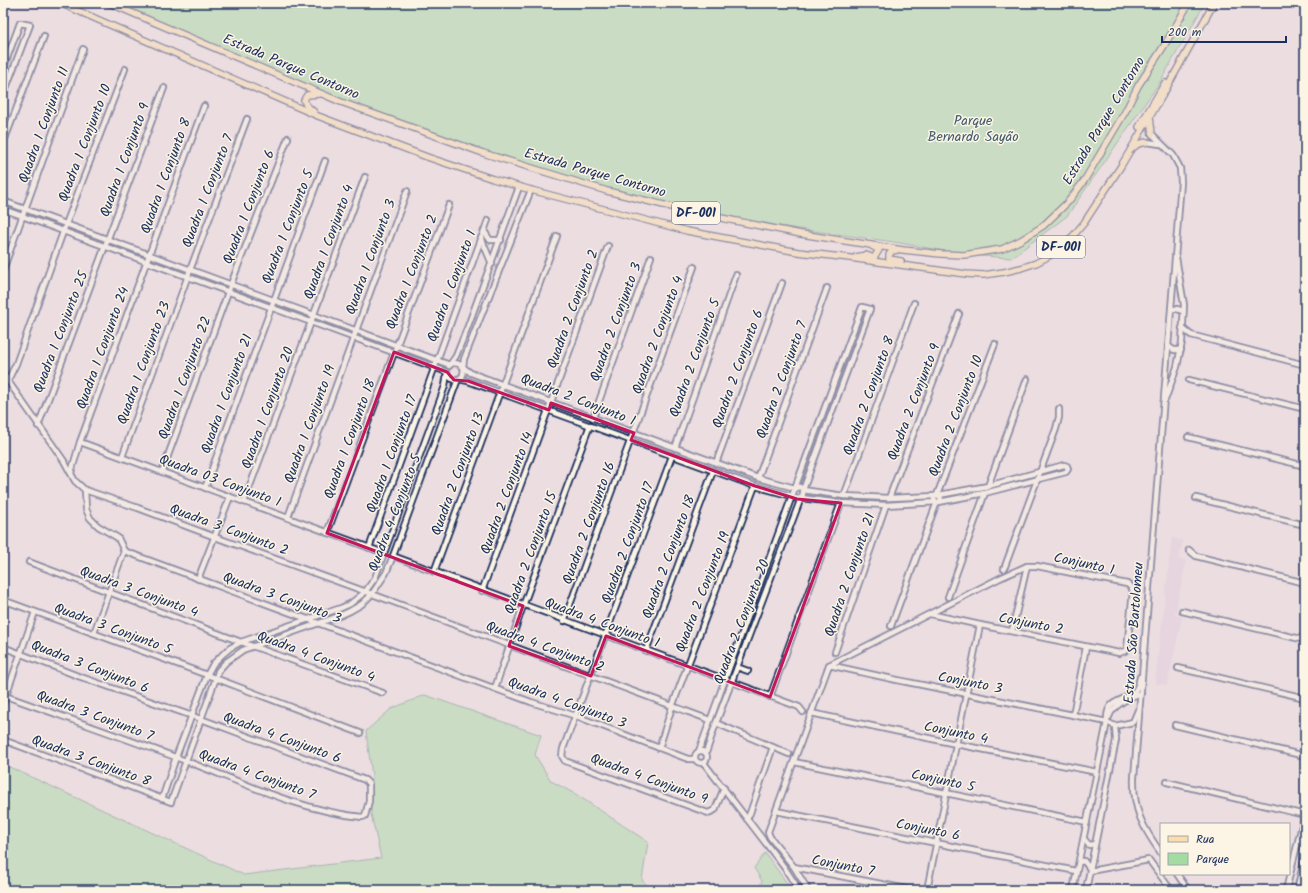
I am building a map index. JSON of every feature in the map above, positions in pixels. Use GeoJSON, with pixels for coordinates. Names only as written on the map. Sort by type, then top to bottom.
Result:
{"type":"FeatureCollection","features":[{"type":"Feature","properties":{"kind":"main road","name":"DF-001"},"geometry":{"type":"LineString","coordinates":[[60,3],[318,116],[427,157],[519,187],[687,231],[798,252],[983,275],[1010,271],[1036,263],[1054,253],[1073,236],[1084,223],[1112,180],[1181,63],[1182,58]]}},
{"type":"Feature","properties":{"kind":"main road","name":"Estrada Parque Contorno"},"geometry":{"type":"LineString","coordinates":[[109,3],[366,112],[483,153],[607,191],[696,213],[801,234],[903,250],[964,255],[1002,249],[1033,234],[1068,202],[1084,181],[1125,112],[1138,86],[1164,46],[1189,3]]}},
{"type":"Feature","properties":{"kind":"main road","name":"DF-001"},"geometry":{"type":"LineString","coordinates":[[1112,180],[1152,104],[1182,58],[1214,3]]}},
{"type":"Feature","properties":{"kind":"main road"},"geometry":{"type":"LineString","coordinates":[[318,116],[306,105],[304,100],[305,96],[310,94],[324,94]]}},
{"type":"Feature","properties":{"kind":"main road"},"geometry":{"type":"LineString","coordinates":[[1150,117],[1152,134]]}},
{"type":"Feature","properties":{"kind":"main road"},"geometry":{"type":"LineString","coordinates":[[1130,150],[1138,144],[1148,142]]}},
{"type":"Feature","properties":{"kind":"main road"},"geometry":{"type":"LineString","coordinates":[[850,258],[866,255],[874,258],[879,250],[864,244]]}},
{"type":"Feature","properties":{"kind":"main road"},"geometry":{"type":"LineString","coordinates":[[903,250],[892,251],[889,255],[889,259],[929,269]]}},
{"type":"Feature","properties":{"kind":"street"},"geometry":{"type":"LineString","coordinates":[[3,69],[20,23],[30,25],[3,96]]}},
{"type":"Feature","properties":{"kind":"street"},"geometry":{"type":"LineString","coordinates":[[3,144],[44,36]]}},
{"type":"Feature","properties":{"kind":"street","name":"Quadra 1 Conjunto 11"},"geometry":{"type":"LineString","coordinates":[[3,270],[84,49]]}},
{"type":"Feature","properties":{"kind":"street","name":"Quadra 1 Conjunto 10"},"geometry":{"type":"LineString","coordinates":[[8,380],[16,364],[66,224],[125,69]]}},
{"type":"Feature","properties":{"kind":"street","name":"Quadra 1 Conjunto 9"},"geometry":{"type":"LineString","coordinates":[[105,246],[164,88]]}},
{"type":"Feature","properties":{"kind":"street","name":"Quadra 1 Conjunto 8"},"geometry":{"type":"LineString","coordinates":[[147,262],[204,106]]}},
{"type":"Feature","properties":{"kind":"street","name":"Quadra 1 Conjunto 7"},"geometry":{"type":"LineString","coordinates":[[187,277],[246,119]]}},
{"type":"Feature","properties":{"kind":"street","name":"Estrada São Bartolomeu"},"geometry":{"type":"LineString","coordinates":[[1152,134],[1173,155],[1180,168],[1181,182],[1134,778],[1134,797],[1141,822],[1160,851]]}},
{"type":"Feature","properties":{"kind":"street","name":"Quadra 1 Conjunto 6"},"geometry":{"type":"LineString","coordinates":[[229,292],[288,138]]}},
{"type":"Feature","properties":{"kind":"street"},"geometry":{"type":"LineString","coordinates":[[1148,142],[1163,146]]}},
{"type":"Feature","properties":{"kind":"street","name":"Quadra 1 Conjunto 5"},"geometry":{"type":"LineString","coordinates":[[270,308],[325,161]]}},
{"type":"Feature","properties":{"kind":"street","name":"Quadra 1 Conjunto 4"},"geometry":{"type":"LineString","coordinates":[[312,322],[365,177]]}},
{"type":"Feature","properties":{"kind":"street"},"geometry":{"type":"LineString","coordinates":[[447,372],[450,364],[456,356],[492,264],[519,187]]}},
{"type":"Feature","properties":{"kind":"street"},"geometry":{"type":"LineString","coordinates":[[458,379],[463,375],[464,358],[531,190]]}},
{"type":"Feature","properties":{"kind":"street","name":"Quadra 1 Conjunto 3"},"geometry":{"type":"LineString","coordinates":[[353,338],[407,191]]}},
{"type":"Feature","properties":{"kind":"street"},"geometry":{"type":"LineString","coordinates":[[3,201],[396,346],[450,364],[455,362],[471,373],[502,384]]}},
{"type":"Feature","properties":{"kind":"street","name":"Quadra 1 Conjunto 2"},"geometry":{"type":"LineString","coordinates":[[394,352],[449,205]]}},
{"type":"Feature","properties":{"kind":"street"},"geometry":{"type":"LineString","coordinates":[[3,209],[447,372],[451,379],[468,380],[499,393],[713,471],[755,486],[792,496],[797,499],[801,498],[841,503],[886,505],[937,502],[985,493],[1066,472],[1068,469],[1067,466],[1064,465],[988,486],[937,495],[889,498],[844,496],[804,490],[800,487],[795,488]]}},
{"type":"Feature","properties":{"kind":"street","name":"Quadra 1 Conjunto 1"},"geometry":{"type":"LineString","coordinates":[[435,368],[488,220]]}},
{"type":"Feature","properties":{"kind":"street"},"geometry":{"type":"LineString","coordinates":[[507,222],[517,225]]}},
{"type":"Feature","properties":{"kind":"street"},"geometry":{"type":"LineString","coordinates":[[484,231],[490,240],[501,238],[511,239]]}},
{"type":"Feature","properties":{"kind":"street","name":"Quadra 2 Conjunto 1"},"geometry":{"type":"LineString","coordinates":[[557,236],[502,384],[758,478],[795,488]]}},
{"type":"Feature","properties":{"kind":"street"},"geometry":{"type":"LineString","coordinates":[[481,238],[492,264]]}},
{"type":"Feature","properties":{"kind":"street","name":"Quadra 1 Conjunto 25"},"geometry":{"type":"LineString","coordinates":[[38,426],[105,246]]}},
{"type":"Feature","properties":{"kind":"street","name":"Quadra 2 Conjunto 2"},"geometry":{"type":"LineString","coordinates":[[552,403],[608,246]]}},
{"type":"Feature","properties":{"kind":"street","name":"Estrada São Bartolomeu"},"geometry":{"type":"LineString","coordinates":[[1163,408],[1177,367],[1182,342],[1183,298],[1175,247]]}},
{"type":"Feature","properties":{"kind":"street","name":"Quadra 2 Conjunto 3"},"geometry":{"type":"LineString","coordinates":[[593,418],[651,257]]}},
{"type":"Feature","properties":{"kind":"street","name":"Quadra 1 Conjunto 24"},"geometry":{"type":"LineString","coordinates":[[80,442],[147,262]]}},
{"type":"Feature","properties":{"kind":"street","name":"Quadra 2 Conjunto 4"},"geometry":{"type":"LineString","coordinates":[[634,433],[694,267]]}},
{"type":"Feature","properties":{"kind":"street","name":"Quadra 2 Conjunto 5"},"geometry":{"type":"LineString","coordinates":[[675,448],[736,275]]}},
{"type":"Feature","properties":{"kind":"street","name":"Quadra 1 Conjunto 23"},"geometry":{"type":"LineString","coordinates":[[122,457],[187,277]]}},
{"type":"Feature","properties":{"kind":"street","name":"Quadra 2 Conjunto 6"},"geometry":{"type":"LineString","coordinates":[[716,463],[782,283]]}},
{"type":"Feature","properties":{"kind":"street","name":"Quadra 2 Conjunto 7"},"geometry":{"type":"LineString","coordinates":[[758,478],[827,288]]}},
{"type":"Feature","properties":{"kind":"street","name":"Quadra 1 Conjunto 22"},"geometry":{"type":"LineString","coordinates":[[162,472],[229,292]]}},
{"type":"Feature","properties":{"kind":"street","name":"Quadra 2 Conjunto 8"},"geometry":{"type":"LineString","coordinates":[[844,496],[914,303]]}},
{"type":"Feature","properties":{"kind":"street"},"geometry":{"type":"LineString","coordinates":[[704,762],[699,763],[694,759],[695,753],[698,751],[725,680],[862,307],[870,309],[801,498]]}},
{"type":"Feature","properties":{"kind":"street","name":"Quadra 1 Conjunto 21"},"geometry":{"type":"LineString","coordinates":[[205,488],[270,308]]}},
{"type":"Feature","properties":{"kind":"street"},"geometry":{"type":"LineString","coordinates":[[1171,309],[1183,311]]}},
{"type":"Feature","properties":{"kind":"street","name":"Quadra 2 Conjunto 9"},"geometry":{"type":"LineString","coordinates":[[889,498],[960,314]]}},
{"type":"Feature","properties":{"kind":"street","name":"Quadra 1 Conjunto 20"},"geometry":{"type":"LineString","coordinates":[[244,502],[312,322]]}},
{"type":"Feature","properties":{"kind":"street"},"geometry":{"type":"LineString","coordinates":[[1182,328],[1192,334],[1305,365]]}},
{"type":"Feature","properties":{"kind":"street"},"geometry":{"type":"LineString","coordinates":[[1182,342],[1192,334]]}},
{"type":"Feature","properties":{"kind":"street","name":"Quadra 1 Conjunto 19"},"geometry":{"type":"LineString","coordinates":[[288,517],[353,338]]}},
{"type":"Feature","properties":{"kind":"street","name":"Quadra 2 Conjunto 10"},"geometry":{"type":"LineString","coordinates":[[937,495],[995,344]]}},
{"type":"Feature","properties":{"kind":"street"},"geometry":{"type":"LineString","coordinates":[[1168,346],[1174,350],[1181,350]]}},
{"type":"Feature","properties":{"kind":"street","name":"Quadra 1 Conjunto 18"},"geometry":{"type":"LineString","coordinates":[[327,533],[394,352]]}},
{"type":"Feature","properties":{"kind":"street","name":"Quadra 1 Conjunto 17"},"geometry":{"type":"LineString","coordinates":[[369,548],[435,368]]}},
{"type":"Feature","properties":{"kind":"street","name":"Quadra 1 Conjunto 17"},"geometry":{"type":"LineString","coordinates":[[241,642],[310,620],[341,608],[350,604],[365,592],[375,578],[445,386],[447,372]]}},
{"type":"Feature","properties":{"kind":"street"},"geometry":{"type":"LineString","coordinates":[[3,374],[75,480],[85,490],[86,509],[90,518],[98,526],[118,538],[124,551],[94,633]]}},
{"type":"Feature","properties":{"kind":"street","name":"Quadra 4 Conjunto 5"},"geometry":{"type":"LineString","coordinates":[[171,802],[218,671],[226,662],[243,650],[320,624],[350,611],[362,604],[379,585],[392,559],[458,379]]}},
{"type":"Feature","properties":{"kind":"street"},"geometry":{"type":"LineString","coordinates":[[988,486],[1027,379]]}},
{"type":"Feature","properties":{"kind":"street"},"geometry":{"type":"LineString","coordinates":[[1189,380],[1305,409]]}},
{"type":"Feature","properties":{"kind":"street","name":"Quadra 2 Conjunto 13"},"geometry":{"type":"LineString","coordinates":[[434,572],[502,384]]}},
{"type":"Feature","properties":{"kind":"street","name":"Quadra 2 Conjunto 14"},"geometry":{"type":"LineString","coordinates":[[482,591],[552,403]]}},
{"type":"Feature","properties":{"kind":"street"},"geometry":{"type":"LineString","coordinates":[[1004,569],[1010,557],[1036,480],[1041,472],[1056,428],[1059,417],[1059,409]]}},
{"type":"Feature","properties":{"kind":"street","name":"Quadra 2 Conjunto 15"},"geometry":{"type":"LineString","coordinates":[[495,688],[523,606],[590,425]]}},
{"type":"Feature","properties":{"kind":"street","name":"Quadra 2 Conjunto 16"},"geometry":{"type":"LineString","coordinates":[[564,621],[634,433]]}},
{"type":"Feature","properties":{"kind":"street"},"geometry":{"type":"LineString","coordinates":[[1188,437],[1305,466]]}},
{"type":"Feature","properties":{"kind":"street"},"geometry":{"type":"LineString","coordinates":[[71,473],[80,442]]}},
{"type":"Feature","properties":{"kind":"street","name":"Quadra 03 Conjunto 1"},"geometry":{"type":"LineString","coordinates":[[80,442],[288,517],[369,548],[392,559]]}},
{"type":"Feature","properties":{"kind":"street","name":"Quadra 2 Conjunto 17"},"geometry":{"type":"LineString","coordinates":[[563,749],[672,456]]}},
{"type":"Feature","properties":{"kind":"street","name":"Quadra 2 Conjunto 18"},"geometry":{"type":"LineString","coordinates":[[646,651],[713,471]]}},
{"type":"Feature","properties":{"kind":"street","name":"Quadra 2 Conjunto 19"},"geometry":{"type":"LineString","coordinates":[[659,748],[687,666],[755,486]]}},
{"type":"Feature","properties":{"kind":"street","name":"Quadra 3 Conjunto 2"},"geometry":{"type":"LineString","coordinates":[[85,490],[372,594]]}},
{"type":"Feature","properties":{"kind":"street"},"geometry":{"type":"LineString","coordinates":[[948,598],[985,493]]}},
{"type":"Feature","properties":{"kind":"street"},"geometry":{"type":"LineString","coordinates":[[892,626],[937,502],[934,499],[937,495]]}},
{"type":"Feature","properties":{"kind":"street"},"geometry":{"type":"LineString","coordinates":[[198,579],[230,497]]}},
{"type":"Feature","properties":{"kind":"street","name":"Quadra 2 Conjunto 20"},"geometry":{"type":"LineString","coordinates":[[706,753],[731,682],[801,498]]}},
{"type":"Feature","properties":{"kind":"street"},"geometry":{"type":"LineString","coordinates":[[1196,498],[1305,525]]}},
{"type":"Feature","properties":{"kind":"street"},"geometry":{"type":"LineString","coordinates":[[770,697],[841,503]]}},
{"type":"Feature","properties":{"kind":"street","name":"Quadra 2 Conjunto 21"},"geometry":{"type":"LineString","coordinates":[[835,652],[886,505]]}},
{"type":"Feature","properties":{"kind":"street"},"geometry":{"type":"LineString","coordinates":[[386,547],[395,551]]}},
{"type":"Feature","properties":{"kind":"street"},"geometry":{"type":"LineString","coordinates":[[1189,550],[1196,556],[1305,583]]}},
{"type":"Feature","properties":{"kind":"street","name":"Quadra 3 Conjunto 3"},"geometry":{"type":"LineString","coordinates":[[124,551],[433,665]]}},
{"type":"Feature","properties":{"kind":"street","name":"Quadra 4 Conjunto 1"},"geometry":{"type":"LineString","coordinates":[[392,559],[434,572],[731,682],[798,707],[803,712]]}},
{"type":"Feature","properties":{"kind":"street","name":"Quadra 3 Conjunto 4"},"geometry":{"type":"LineString","coordinates":[[29,562],[241,642]]}},
{"type":"Feature","properties":{"kind":"street"},"geometry":{"type":"LineString","coordinates":[[808,890],[794,867],[768,835],[770,825],[829,664],[1000,578],[1027,566]]}},
{"type":"Feature","properties":{"kind":"street"},"geometry":{"type":"LineString","coordinates":[[1012,631],[1027,566]]}},
{"type":"Feature","properties":{"kind":"street","name":"Conjunto 1"},"geometry":{"type":"LineString","coordinates":[[1027,566],[1047,568],[1127,584],[1131,587],[1133,591],[1127,649]]}},
{"type":"Feature","properties":{"kind":"street","name":"Quadra 4 Conjunto 2"},"geometry":{"type":"LineString","coordinates":[[372,594],[710,720]]}},
{"type":"Feature","properties":{"kind":"street","name":"Quadra 3 Conjunto 5"},"geometry":{"type":"LineString","coordinates":[[3,600],[216,678]]}},
{"type":"Feature","properties":{"kind":"street"},"geometry":{"type":"LineString","coordinates":[[1182,611],[1305,640]]}},
{"type":"Feature","properties":{"kind":"street","name":"Quadra 3 Conjunto 6"},"geometry":{"type":"LineString","coordinates":[[35,612],[22,653],[78,676],[192,716]]}},
{"type":"Feature","properties":{"kind":"street","name":"Conjunto 2"},"geometry":{"type":"LineString","coordinates":[[930,614],[980,626],[1119,653],[1127,649]]}},
{"type":"Feature","properties":{"kind":"street"},"geometry":{"type":"LineString","coordinates":[[926,890],[980,626]]}},
{"type":"Feature","properties":{"kind":"street"},"geometry":{"type":"LineString","coordinates":[[162,799],[207,675],[213,664],[222,654],[241,642]]}},
{"type":"Feature","properties":{"kind":"street","name":"Quadra 4 Conjunto 4"},"geometry":{"type":"LineString","coordinates":[[241,642],[383,693]]}},
{"type":"Feature","properties":{"kind":"street"},"geometry":{"type":"LineString","coordinates":[[3,647],[22,653],[5,695],[3,704]]}},
{"type":"Feature","properties":{"kind":"street"},"geometry":{"type":"LineString","coordinates":[[1073,715],[1086,647]]}},
{"type":"Feature","properties":{"kind":"street","name":"Conjunto 3"},"geometry":{"type":"LineString","coordinates":[[829,664],[897,680],[1107,722],[1115,727]]}},
{"type":"Feature","properties":{"kind":"street","name":"Quadra 4 Conjunto 3"},"geometry":{"type":"LineString","coordinates":[[433,665],[531,702],[576,716],[688,759],[694,759]]}},
{"type":"Feature","properties":{"kind":"street"},"geometry":{"type":"LineString","coordinates":[[737,667],[748,671]]}},
{"type":"Feature","properties":{"kind":"street"},"geometry":{"type":"LineString","coordinates":[[1178,668],[1305,698]]}},
{"type":"Feature","properties":{"kind":"street"},"geometry":{"type":"LineString","coordinates":[[1107,722],[1106,716],[1109,707],[1134,692],[1143,669]]}},
{"type":"Feature","properties":{"kind":"street"},"geometry":{"type":"LineString","coordinates":[[216,678],[360,733]]}},
{"type":"Feature","properties":{"kind":"street"},"geometry":{"type":"LineString","coordinates":[[1073,890],[1110,712],[1133,696],[1141,693]]}},
{"type":"Feature","properties":{"kind":"street","name":"Quadra 3 Conjunto 7"},"geometry":{"type":"LineString","coordinates":[[5,695],[176,757]]}},
{"type":"Feature","properties":{"kind":"street"},"geometry":{"type":"LineString","coordinates":[[1115,727],[1133,722],[1140,705]]}},
{"type":"Feature","properties":{"kind":"street","name":"Conjunto 4"},"geometry":{"type":"LineString","coordinates":[[812,713],[1097,772]]}},
{"type":"Feature","properties":{"kind":"street","name":"Quadra 4 Conjunto 6"},"geometry":{"type":"LineString","coordinates":[[192,716],[365,780]]}},
{"type":"Feature","properties":{"kind":"street"},"geometry":{"type":"LineString","coordinates":[[716,723],[790,754]]}},
{"type":"Feature","properties":{"kind":"street"},"geometry":{"type":"LineString","coordinates":[[1115,727],[1138,724]]}},
{"type":"Feature","properties":{"kind":"street"},"geometry":{"type":"LineString","coordinates":[[1175,725],[1305,756]]}},
{"type":"Feature","properties":{"kind":"street"},"geometry":{"type":"LineString","coordinates":[[1086,890],[1116,740],[1115,727]]}},
{"type":"Feature","properties":{"kind":"street","name":"Quadra 3 Conjunto 8"},"geometry":{"type":"LineString","coordinates":[[3,740],[171,802]]}},
{"type":"Feature","properties":{"kind":"street"},"geometry":{"type":"LineString","coordinates":[[747,819],[773,747]]}},
{"type":"Feature","properties":{"kind":"street","name":"Quadra 4 Conjunto 9"},"geometry":{"type":"LineString","coordinates":[[563,749],[562,756],[565,761],[703,812],[711,813],[715,810],[724,788]]}},
{"type":"Feature","properties":{"kind":"street"},"geometry":{"type":"LineString","coordinates":[[698,751],[706,753],[707,759],[704,762]]}},
{"type":"Feature","properties":{"kind":"street","name":"Quadra 4 Conjunto 7"},"geometry":{"type":"LineString","coordinates":[[176,757],[286,799],[331,811],[362,817],[365,816],[367,812],[369,801],[369,784],[365,780]]}},
{"type":"Feature","properties":{"kind":"street"},"geometry":{"type":"LineString","coordinates":[[704,762],[784,867],[799,890]]}},
{"type":"Feature","properties":{"kind":"street","name":"Conjunto 5"},"geometry":{"type":"LineString","coordinates":[[794,762],[1087,822]]}},
{"type":"Feature","properties":{"kind":"street"},"geometry":{"type":"LineString","coordinates":[[1167,782],[1305,814],[1290,869]]}},
{"type":"Feature","properties":{"kind":"street","name":"Conjunto 6"},"geometry":{"type":"LineString","coordinates":[[776,811],[1076,871]]}},
{"type":"Feature","properties":{"kind":"street"},"geometry":{"type":"LineString","coordinates":[[1084,839],[1089,845],[1095,844]]}},
{"type":"Feature","properties":{"kind":"street"},"geometry":{"type":"LineString","coordinates":[[1298,844],[1305,846]]}},
{"type":"Feature","properties":{"kind":"street"},"geometry":{"type":"LineString","coordinates":[[1297,890],[1303,872],[1305,857]]}},
{"type":"Feature","properties":{"kind":"street"},"geometry":{"type":"LineString","coordinates":[[1090,870],[1149,860],[1160,874]]}},
{"type":"Feature","properties":{"kind":"street"},"geometry":{"type":"LineString","coordinates":[[1078,862],[1084,861],[1090,870]]}},
{"type":"Feature","properties":{"kind":"street","name":"Conjunto 7"},"geometry":{"type":"LineString","coordinates":[[794,867],[912,890]]}},
{"type":"Feature","properties":{"kind":"street"},"geometry":{"type":"LineString","coordinates":[[1161,875],[1172,890]]}},
{"type":"Feature","properties":{"kind":"street"},"geometry":{"type":"LineString","coordinates":[[1177,875],[1188,890]]}},
{"type":"Feature","properties":{"kind":"street"},"geometry":{"type":"LineString","coordinates":[[1286,890],[1289,875]]}},
{"type":"Feature","properties":{"kind":"highlighted area"},"geometry":{"type":"Polygon","coordinates":[[[394,352],[447,372],[454,380],[468,381],[549,410],[551,403],[634,433],[631,440],[755,486],[797,499],[841,503],[770,697],[606,636],[591,676],[509,646],[523,606],[327,533],[394,352]]]}},
{"type":"Feature","properties":{"kind":"shaded area"},"geometry":{"type":"Polygon","coordinates":[[[1172,538],[1183,541],[1178,559],[1186,561],[1175,615],[1182,617],[1167,685],[1155,683],[1172,538]]]}},
{"type":"Feature","properties":{"kind":"green space","name":"Parque Bernardo Sayão"},"geometry":{"type":"Polygon","coordinates":[[[115,3],[1205,3],[1160,82],[1067,216],[1011,258],[967,255],[894,242],[726,219],[525,169],[383,117],[115,3]]]}},
{"type":"Feature","properties":{"kind":"green space"},"geometry":{"type":"Polygon","coordinates":[[[425,695],[541,735],[535,755],[551,781],[577,795],[648,842],[642,880],[652,890],[3,890],[3,764],[244,875],[381,858],[371,814],[372,776],[366,731],[391,709],[425,695]]]}},
{"type":"Feature","properties":{"kind":"green space"},"geometry":{"type":"Polygon","coordinates":[[[765,853],[792,890],[758,890],[762,881],[754,868],[765,853]]]}}]}
